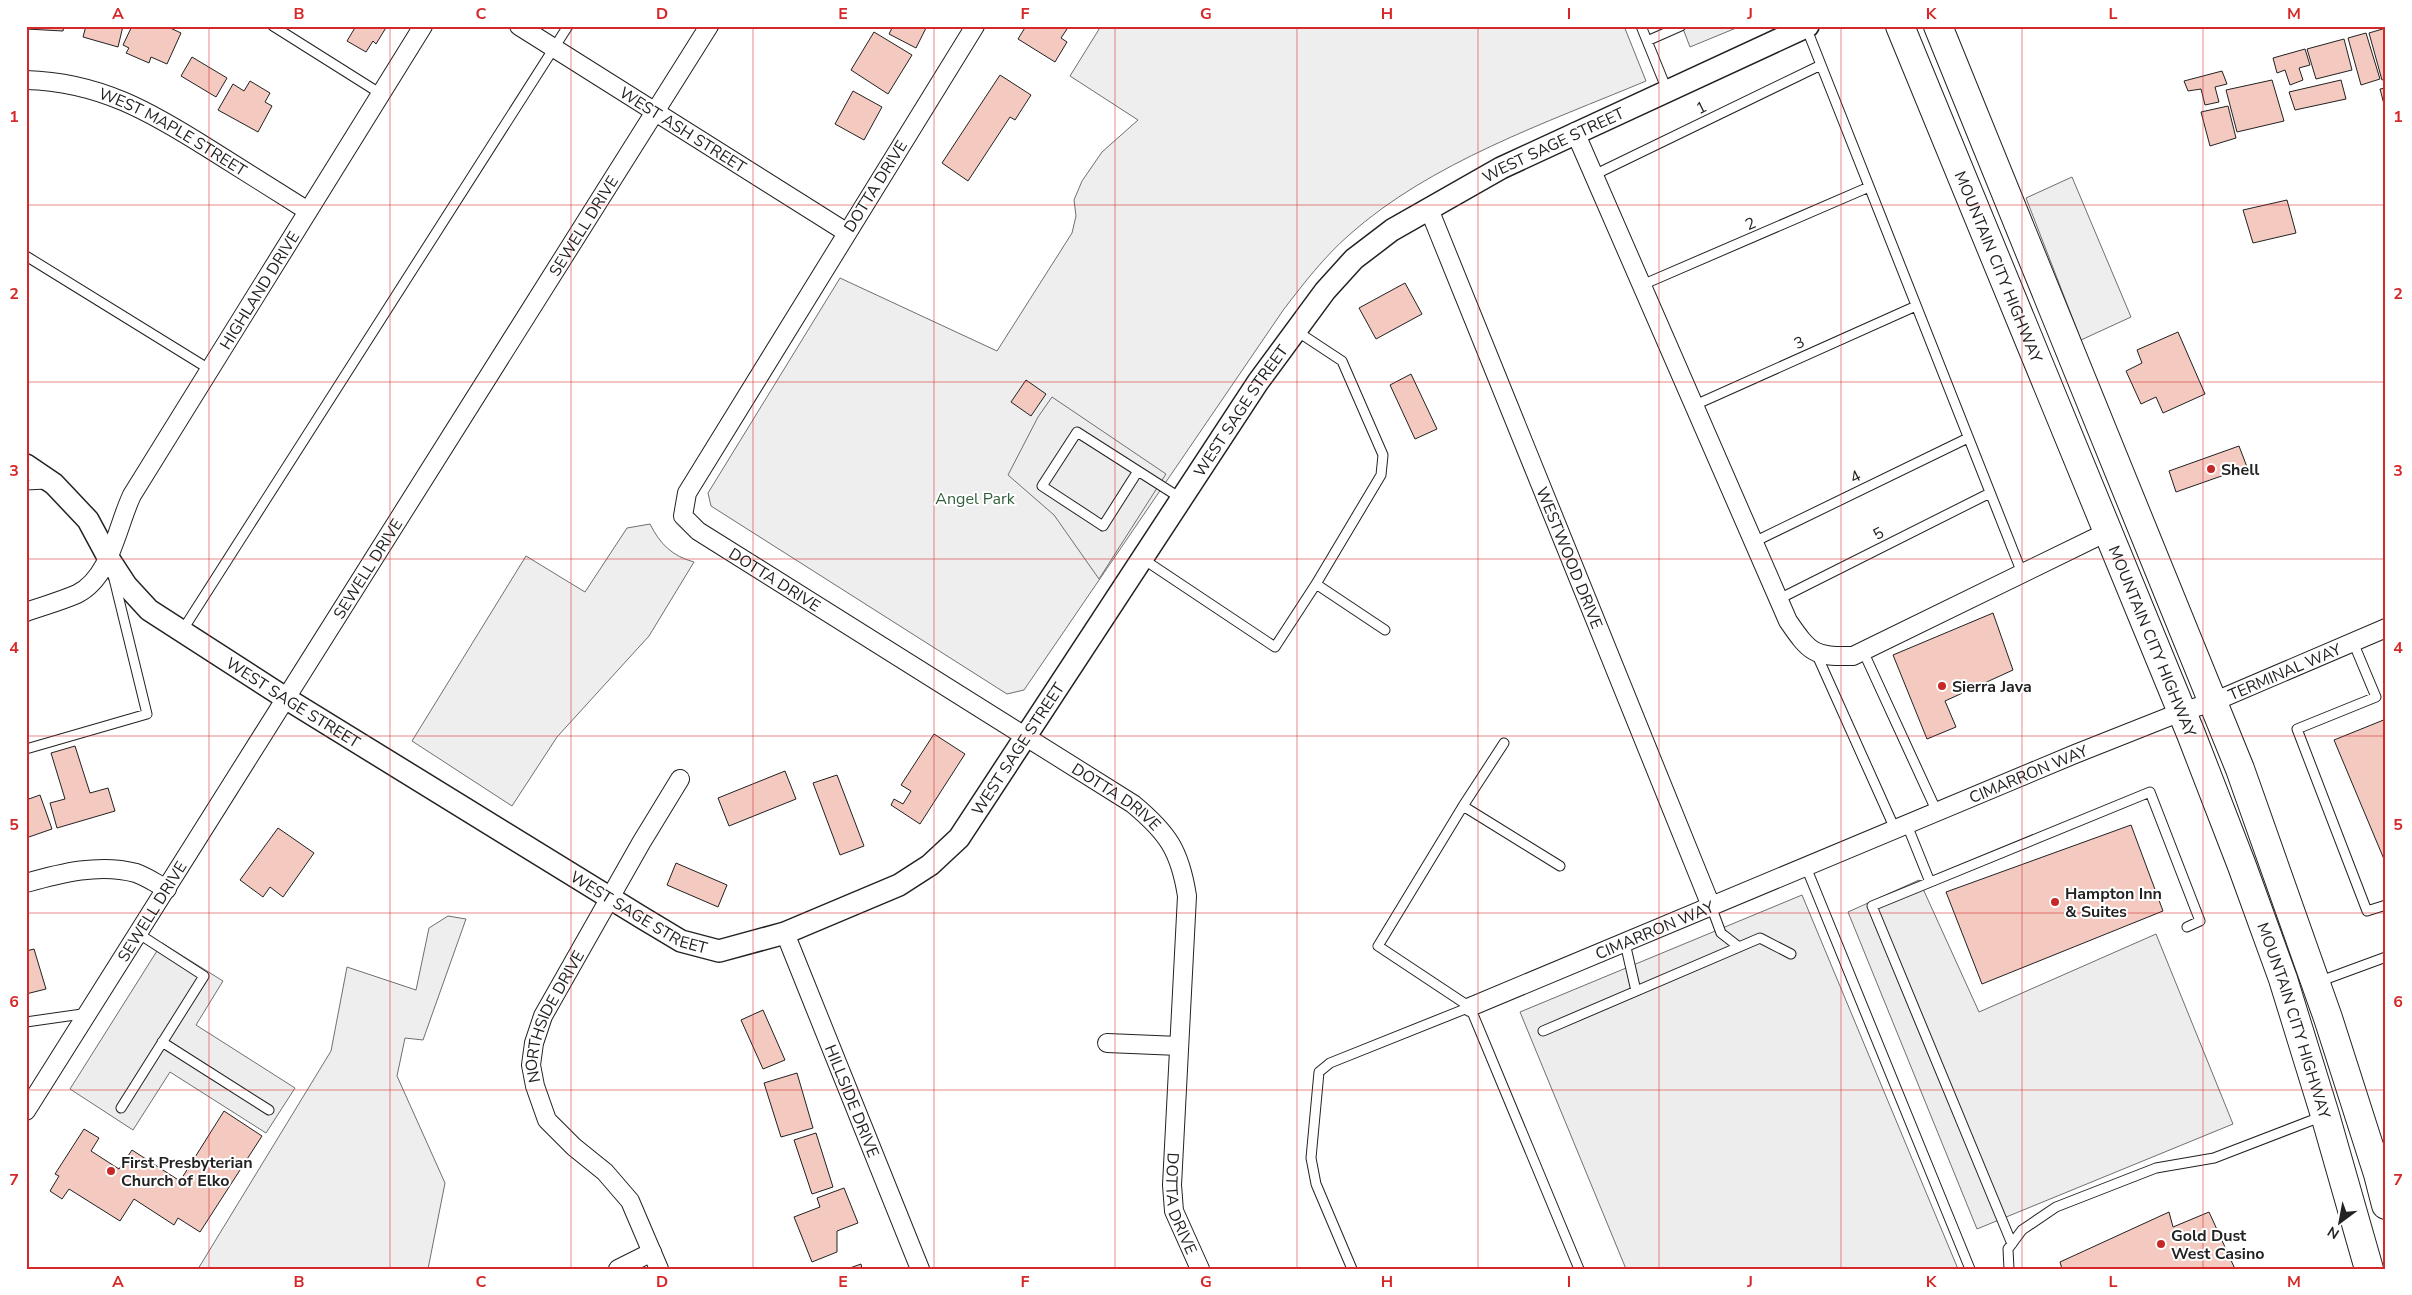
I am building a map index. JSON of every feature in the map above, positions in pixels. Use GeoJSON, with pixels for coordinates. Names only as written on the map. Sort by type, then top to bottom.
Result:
{"type":"FeatureCollection","features":[{"type":"Feature","properties":{"kind":"main road","name":"MOUNTAIN CITY HIGHWAY"},"geometry":{"type":"LineString","coordinates":[[1900,26],[2181,712],[2242,866],[2283,979],[2325,1115],[2368,1269]]}},
{"type":"Feature","properties":{"kind":"main road","name":"MOUNTAIN CITY HIGHWAY"},"geometry":{"type":"LineString","coordinates":[[1938,26],[2240,768],[2316,983],[2378,1174],[2386,1205]]}},
{"type":"Feature","properties":{"kind":"street","name":"HIGHLAND DRIVE"},"geometry":{"type":"LineString","coordinates":[[26,612],[78,593],[96,578],[109,559],[122,515],[132,495],[423,26]]}},
{"type":"Feature","properties":{"kind":"street","name":"WEST ASH STREET"},"geometry":{"type":"LineString","coordinates":[[519,26],[657,111],[846,232]]}},
{"type":"Feature","properties":{"kind":"street","name":"SEWELL DRIVE"},"geometry":{"type":"LineString","coordinates":[[26,1111],[709,26]]}},
{"type":"Feature","properties":{"kind":"street","name":"DOTTA DRIVE"},"geometry":{"type":"LineString","coordinates":[[975,26],[846,232],[687,493],[684,516],[698,531],[1133,804],[1152,820],[1170,841],[1182,868],[1187,896],[1172,1185],[1174,1211],[1200,1269]]}},
{"type":"Feature","properties":{"kind":"street","name":"WEST SAGE STREET"},"geometry":{"type":"LineString","coordinates":[[26,465],[54,484],[88,520],[109,559],[126,585],[149,610],[287,699],[681,941],[719,951],[785,933],[899,885],[930,864],[959,838],[1258,382],[1295,330],[1354,259],[1392,230],[1501,168],[1575,132],[1807,27]]}},
{"type":"Feature","properties":{"kind":"street","name":"WEST MAPLE STREET"},"geometry":{"type":"LineString","coordinates":[[26,80],[59,83],[104,92],[128,102],[160,118],[308,211]]}},
{"type":"Feature","properties":{"kind":"street"},"geometry":{"type":"LineString","coordinates":[[1575,132],[1788,621],[1805,645],[1816,653],[1829,657],[1853,656],[2107,532]]}},
{"type":"Feature","properties":{"kind":"street","name":"WESTWOOD DRIVE"},"geometry":{"type":"LineString","coordinates":[[1429,208],[1712,906]]}},
{"type":"Feature","properties":{"kind":"street","name":"TERMINAL WAY"},"geometry":{"type":"LineString","coordinates":[[2181,712],[2213,702],[2386,628]]}},
{"type":"Feature","properties":{"kind":"street","name":"CIMARRON WAY"},"geometry":{"type":"LineString","coordinates":[[1470,1006],[2181,712]]}},
{"type":"Feature","properties":{"kind":"street","name":"NORTHSIDE DRIVE"},"geometry":{"type":"LineString","coordinates":[[659,1269],[630,1202],[605,1172],[574,1147],[547,1120],[531,1065],[534,1043],[543,1016],[641,843],[680,779]]}},
{"type":"Feature","properties":{"kind":"street"},"geometry":{"type":"LineString","coordinates":[[26,883],[84,869],[108,869],[137,874],[167,889]]}},
{"type":"Feature","properties":{"kind":"street","name":"HILLSIDE DRIVE"},"geometry":{"type":"LineString","coordinates":[[785,933],[920,1269]]}},
{"type":"Feature","properties":{"kind":"street"},"geometry":{"type":"LineString","coordinates":[[1107,1043],[1178,1046]]}},
{"type":"Feature","properties":{"kind":"street"},"geometry":{"type":"LineString","coordinates":[[618,1269],[652,1252]]}},
{"type":"Feature","properties":{"kind":"lane"},"geometry":{"type":"LineString","coordinates":[[273,26],[381,94]]}},
{"type":"Feature","properties":{"kind":"lane"},"geometry":{"type":"LineString","coordinates":[[181,631],[568,26]]}},
{"type":"Feature","properties":{"kind":"lane"},"geometry":{"type":"LineString","coordinates":[[1641,26],[1667,90]]}},
{"type":"Feature","properties":{"kind":"lane"},"geometry":{"type":"LineString","coordinates":[[1647,41],[1681,26]]}},
{"type":"Feature","properties":{"kind":"lane"},"geometry":{"type":"LineString","coordinates":[[1807,27],[2022,572]]}},
{"type":"Feature","properties":{"kind":"lane","name":"1"},"geometry":{"type":"LineString","coordinates":[[1594,175],[1821,65]]}},
{"type":"Feature","properties":{"kind":"lane","name":"2"},"geometry":{"type":"LineString","coordinates":[[1642,286],[1869,187]]}},
{"type":"Feature","properties":{"kind":"lane"},"geometry":{"type":"LineString","coordinates":[[26,256],[209,369]]}},
{"type":"Feature","properties":{"kind":"lane","name":"3"},"geometry":{"type":"LineString","coordinates":[[1695,405],[1916,306]]}},
{"type":"Feature","properties":{"kind":"lane"},"geometry":{"type":"LineString","coordinates":[[1143,559],[1275,647],[1316,584],[1381,475],[1383,455],[1342,361],[1295,330]]}},
{"type":"Feature","properties":{"kind":"lane"},"geometry":{"type":"LineString","coordinates":[[1138,471],[1103,526],[1042,486],[1077,432],[1182,499]]}},
{"type":"Feature","properties":{"kind":"lane","name":"4"},"geometry":{"type":"LineString","coordinates":[[1754,542],[1968,438]]}},
{"type":"Feature","properties":{"kind":"lane"},"geometry":{"type":"LineString","coordinates":[[26,485],[54,484]]}},
{"type":"Feature","properties":{"kind":"lane","name":"5"},"geometry":{"type":"LineString","coordinates":[[1779,599],[1990,493]]}},
{"type":"Feature","properties":{"kind":"lane"},"geometry":{"type":"LineString","coordinates":[[26,749],[148,714],[109,559]]}},
{"type":"Feature","properties":{"kind":"lane"},"geometry":{"type":"LineString","coordinates":[[1316,584],[1385,630]]}},
{"type":"Feature","properties":{"kind":"lane"},"geometry":{"type":"LineString","coordinates":[[2353,642],[2376,697],[2297,729],[2367,911],[2386,905]]}},
{"type":"Feature","properties":{"kind":"lane"},"geometry":{"type":"LineString","coordinates":[[1863,651],[1937,812]]}},
{"type":"Feature","properties":{"kind":"lane"},"geometry":{"type":"LineString","coordinates":[[1816,653],[1930,882]]}},
{"type":"Feature","properties":{"kind":"lane"},"geometry":{"type":"LineString","coordinates":[[1504,743],[1463,806],[1378,946],[1470,1006],[1578,1269]]}},
{"type":"Feature","properties":{"kind":"lane"},"geometry":{"type":"LineString","coordinates":[[2012,1244],[1872,906],[2150,792],[2200,921],[2187,927]]}},
{"type":"Feature","properties":{"kind":"lane"},"geometry":{"type":"LineString","coordinates":[[1463,806],[1560,866]]}},
{"type":"Feature","properties":{"kind":"lane"},"geometry":{"type":"LineString","coordinates":[[1806,867],[1970,1269]]}},
{"type":"Feature","properties":{"kind":"lane"},"geometry":{"type":"LineString","coordinates":[[1712,906],[1722,933],[1739,947]]}},
{"type":"Feature","properties":{"kind":"lane"},"geometry":{"type":"LineString","coordinates":[[121,1108],[204,976],[139,934]]}},
{"type":"Feature","properties":{"kind":"lane"},"geometry":{"type":"LineString","coordinates":[[1543,1031],[1760,938],[1791,954]]}},
{"type":"Feature","properties":{"kind":"lane"},"geometry":{"type":"LineString","coordinates":[[1625,943],[1636,991]]}},
{"type":"Feature","properties":{"kind":"lane"},"geometry":{"type":"LineString","coordinates":[[2316,983],[2386,958]]}},
{"type":"Feature","properties":{"kind":"lane","name":"CIMARRON WAY"},"geometry":{"type":"LineString","coordinates":[[1352,1269],[1316,1184],[1311,1158],[1320,1072],[1330,1063],[1470,1006]]}},
{"type":"Feature","properties":{"kind":"lane"},"geometry":{"type":"LineString","coordinates":[[26,1022],[89,1012]]}},
{"type":"Feature","properties":{"kind":"lane"},"geometry":{"type":"LineString","coordinates":[[162,1042],[269,1110]]}},
{"type":"Feature","properties":{"kind":"lane"},"geometry":{"type":"LineString","coordinates":[[2009,1269],[2008,1249],[2022,1230],[2056,1208],[2156,1168],[2214,1158],[2325,1115]]}},
{"type":"Feature","properties":{"kind":"green space","name":"Angel Park"},"geometry":{"type":"Polygon","coordinates":[[[1101,26],[1624,26],[1646,81],[1530,129],[1453,165],[1381,209],[1340,243],[1315,270],[1284,309],[1024,690],[1007,694],[711,506],[708,493],[840,278],[997,351],[1072,233],[1076,216],[1074,200],[1082,181],[1102,152],[1138,120],[1070,76],[1101,26]]]}},
{"type":"Feature","properties":{"kind":"green space"},"geometry":{"type":"Polygon","coordinates":[[[2072,177],[2131,317],[2081,340],[2026,198],[2072,177]]]}},
{"type":"Feature","properties":{"kind":"green space"},"geometry":{"type":"Polygon","coordinates":[[[650,524],[658,538],[673,553],[694,562],[649,636],[557,737],[512,806],[412,741],[526,556],[585,592],[627,528],[650,524]]]}},
{"type":"Feature","properties":{"kind":"green space"},"geometry":{"type":"Polygon","coordinates":[[[448,916],[466,919],[423,1040],[405,1038],[397,1076],[445,1183],[428,1269],[198,1269],[331,1051],[347,967],[416,990],[429,928],[448,916]]]}},
{"type":"Feature","properties":{"kind":"shaded area"},"geometry":{"type":"Polygon","coordinates":[[[1682,26],[1741,26],[1690,47],[1682,26]]]}},
{"type":"Feature","properties":{"kind":"shaded area"},"geometry":{"type":"Polygon","coordinates":[[[1052,397],[1166,474],[1099,579],[1054,515],[1008,475],[1038,417],[1052,397]]]}},
{"type":"Feature","properties":{"kind":"shaded area"},"geometry":{"type":"Polygon","coordinates":[[[1919,880],[1979,1012],[2156,934],[2233,1124],[1977,1229],[1848,912],[1919,880]]]}},
{"type":"Feature","properties":{"kind":"shaded area"},"geometry":{"type":"Polygon","coordinates":[[[1802,895],[1958,1269],[1626,1269],[1520,1012],[1802,895]]]}},
{"type":"Feature","properties":{"kind":"shaded area"},"geometry":{"type":"Polygon","coordinates":[[[162,943],[223,981],[196,1025],[295,1088],[266,1133],[170,1072],[133,1130],[70,1089],[162,943]]]}},
{"type":"Feature","properties":{"kind":"building"},"geometry":{"type":"Polygon","coordinates":[[[26,26],[64,26],[63,31],[26,29],[26,26]]]}},
{"type":"Feature","properties":{"kind":"building"},"geometry":{"type":"Polygon","coordinates":[[[86,26],[123,26],[118,47],[83,37],[86,26]]]}},
{"type":"Feature","properties":{"kind":"building"},"geometry":{"type":"Polygon","coordinates":[[[132,26],[166,26],[181,33],[167,64],[151,57],[149,63],[126,53],[129,48],[123,45],[132,26]]]}},
{"type":"Feature","properties":{"kind":"building"},"geometry":{"type":"Polygon","coordinates":[[[356,26],[387,26],[376,44],[373,41],[366,52],[347,41],[356,26]]]}},
{"type":"Feature","properties":{"kind":"building"},"geometry":{"type":"Polygon","coordinates":[[[893,26],[927,26],[916,48],[889,34],[893,26]]]}},
{"type":"Feature","properties":{"kind":"building"},"geometry":{"type":"Polygon","coordinates":[[[1026,26],[1069,26],[1061,38],[1067,42],[1055,62],[1018,39],[1026,26]]]}},
{"type":"Feature","properties":{"kind":"building"},"geometry":{"type":"Polygon","coordinates":[[[2386,28],[2386,79],[2382,80],[2369,33],[2386,28]]]}},
{"type":"Feature","properties":{"kind":"building"},"geometry":{"type":"Polygon","coordinates":[[[874,32],[912,55],[888,94],[851,70],[874,32]]]}},
{"type":"Feature","properties":{"kind":"building"},"geometry":{"type":"Polygon","coordinates":[[[2366,33],[2380,79],[2361,85],[2348,38],[2366,33]]]}},
{"type":"Feature","properties":{"kind":"building"},"geometry":{"type":"Polygon","coordinates":[[[2344,39],[2352,70],[2316,79],[2307,49],[2344,39]]]}},
{"type":"Feature","properties":{"kind":"building"},"geometry":{"type":"Polygon","coordinates":[[[2305,49],[2310,65],[2299,68],[2303,80],[2290,85],[2285,70],[2277,73],[2273,58],[2305,49]]]}},
{"type":"Feature","properties":{"kind":"building"},"geometry":{"type":"Polygon","coordinates":[[[192,57],[227,78],[216,97],[181,76],[192,57]]]}},
{"type":"Feature","properties":{"kind":"building"},"geometry":{"type":"Polygon","coordinates":[[[2222,71],[2227,84],[2215,87],[2219,102],[2205,105],[2201,89],[2188,91],[2184,81],[2222,71]]]}},
{"type":"Feature","properties":{"kind":"building"},"geometry":{"type":"Polygon","coordinates":[[[1000,75],[1031,95],[1015,120],[1010,117],[968,181],[942,163],[1000,75]]]}},
{"type":"Feature","properties":{"kind":"building"},"geometry":{"type":"Polygon","coordinates":[[[2272,80],[2284,121],[2237,132],[2226,90],[2272,80]]]}},
{"type":"Feature","properties":{"kind":"building"},"geometry":{"type":"Polygon","coordinates":[[[2341,80],[2346,99],[2295,110],[2289,92],[2341,80]]]}},
{"type":"Feature","properties":{"kind":"building"},"geometry":{"type":"Polygon","coordinates":[[[250,81],[270,93],[265,102],[272,106],[258,132],[218,110],[233,84],[244,91],[250,81]]]}},
{"type":"Feature","properties":{"kind":"building"},"geometry":{"type":"Polygon","coordinates":[[[2386,88],[2386,112],[2380,89],[2386,88]]]}},
{"type":"Feature","properties":{"kind":"building"},"geometry":{"type":"Polygon","coordinates":[[[853,91],[882,107],[864,140],[835,124],[853,91]]]}},
{"type":"Feature","properties":{"kind":"building"},"geometry":{"type":"Polygon","coordinates":[[[2228,106],[2236,138],[2210,146],[2201,112],[2228,106]]]}},
{"type":"Feature","properties":{"kind":"building"},"geometry":{"type":"Polygon","coordinates":[[[2287,200],[2296,233],[2253,243],[2243,210],[2287,200]]]}},
{"type":"Feature","properties":{"kind":"building"},"geometry":{"type":"Polygon","coordinates":[[[1405,283],[1422,314],[1376,339],[1359,308],[1405,283]]]}},
{"type":"Feature","properties":{"kind":"building"},"geometry":{"type":"Polygon","coordinates":[[[2178,332],[2205,394],[2163,413],[2156,397],[2141,404],[2126,371],[2142,363],[2137,350],[2178,332]]]}},
{"type":"Feature","properties":{"kind":"building"},"geometry":{"type":"Polygon","coordinates":[[[1411,374],[1437,429],[1415,439],[1390,385],[1411,374]]]}},
{"type":"Feature","properties":{"kind":"building"},"geometry":{"type":"Polygon","coordinates":[[[1026,380],[1046,394],[1031,416],[1011,402],[1026,380]]]}},
{"type":"Feature","properties":{"kind":"building"},"geometry":{"type":"Polygon","coordinates":[[[2239,446],[2247,467],[2176,492],[2169,471],[2239,446]]]}},
{"type":"Feature","properties":{"kind":"building","name":"Sierra Java"},"geometry":{"type":"Polygon","coordinates":[[[1993,613],[2013,670],[1945,701],[1956,727],[1927,739],[1893,655],[1993,613]]]}},
{"type":"Feature","properties":{"kind":"building"},"geometry":{"type":"Polygon","coordinates":[[[2386,719],[2386,864],[2334,740],[2386,719]]]}},
{"type":"Feature","properties":{"kind":"building"},"geometry":{"type":"Polygon","coordinates":[[[934,734],[965,754],[920,824],[891,805],[894,799],[903,804],[911,791],[901,785],[934,734]]]}},
{"type":"Feature","properties":{"kind":"building"},"geometry":{"type":"Polygon","coordinates":[[[75,746],[90,793],[108,788],[115,811],[57,828],[50,803],[65,799],[51,753],[75,746]]]}},
{"type":"Feature","properties":{"kind":"building"},"geometry":{"type":"Polygon","coordinates":[[[785,771],[796,799],[729,826],[718,798],[785,771]]]}},
{"type":"Feature","properties":{"kind":"building"},"geometry":{"type":"Polygon","coordinates":[[[837,775],[864,846],[840,855],[813,783],[837,775]]]}},
{"type":"Feature","properties":{"kind":"building"},"geometry":{"type":"Polygon","coordinates":[[[40,795],[52,829],[26,838],[26,800],[40,795]]]}},
{"type":"Feature","properties":{"kind":"building","name":"Hampton Inn & Suites"},"geometry":{"type":"Polygon","coordinates":[[[2131,825],[2163,911],[1982,984],[1946,892],[2131,825]]]}},
{"type":"Feature","properties":{"kind":"building"},"geometry":{"type":"Polygon","coordinates":[[[278,828],[314,853],[283,897],[270,887],[263,897],[240,880],[278,828]]]}},
{"type":"Feature","properties":{"kind":"building"},"geometry":{"type":"Polygon","coordinates":[[[676,863],[727,885],[718,907],[667,885],[676,863]]]}},
{"type":"Feature","properties":{"kind":"building"},"geometry":{"type":"Polygon","coordinates":[[[34,949],[46,989],[26,994],[26,951],[34,949]]]}},
{"type":"Feature","properties":{"kind":"building"},"geometry":{"type":"Polygon","coordinates":[[[763,1010],[785,1060],[763,1069],[741,1020],[763,1010]]]}},
{"type":"Feature","properties":{"kind":"building"},"geometry":{"type":"Polygon","coordinates":[[[797,1073],[813,1128],[781,1137],[764,1083],[797,1073]]]}},
{"type":"Feature","properties":{"kind":"building","name":"First Presbyterian Church of Elko"},"geometry":{"type":"Polygon","coordinates":[[[224,1111],[262,1136],[200,1232],[178,1218],[174,1225],[134,1199],[120,1221],[69,1189],[62,1199],[50,1191],[59,1176],[55,1174],[84,1129],[99,1138],[91,1151],[119,1169],[132,1150],[180,1181],[224,1111]]]}},
{"type":"Feature","properties":{"kind":"building"},"geometry":{"type":"Polygon","coordinates":[[[816,1133],[833,1187],[812,1194],[794,1140],[816,1133]]]}},
{"type":"Feature","properties":{"kind":"building"},"geometry":{"type":"Polygon","coordinates":[[[844,1188],[858,1223],[837,1231],[837,1252],[812,1262],[794,1217],[820,1207],[817,1198],[844,1188]]]}},
{"type":"Feature","properties":{"kind":"building","name":"Gold Dust West Casino"},"geometry":{"type":"Polygon","coordinates":[[[2169,1212],[2173,1227],[2209,1212],[2235,1269],[2062,1269],[2060,1262],[2169,1212]]]}},
{"type":"Feature","properties":{"kind":"building"},"geometry":{"type":"Polygon","coordinates":[[[861,1264],[862,1269],[847,1269],[861,1264]]]}},
{"type":"Feature","properties":{"kind":"place","name":"Shell"},"geometry":{"type":"Point","coordinates":[2211,469]}},
{"type":"Feature","properties":{"kind":"place","name":"Sierra Java"},"geometry":{"type":"Point","coordinates":[1942,686]}},
{"type":"Feature","properties":{"kind":"place","name":"Hampton Inn & Suites"},"geometry":{"type":"Point","coordinates":[2055,902]}},
{"type":"Feature","properties":{"kind":"place","name":"First Presbyterian Church of Elko"},"geometry":{"type":"Point","coordinates":[111,1171]}},
{"type":"Feature","properties":{"kind":"place","name":"Gold Dust West Casino"},"geometry":{"type":"Point","coordinates":[2161,1244]}}]}
